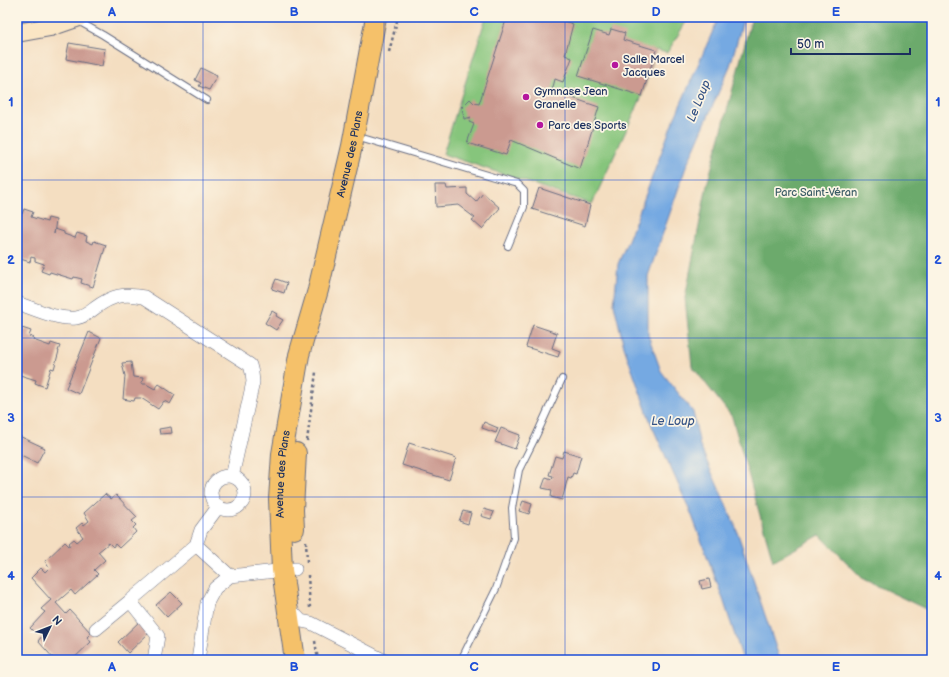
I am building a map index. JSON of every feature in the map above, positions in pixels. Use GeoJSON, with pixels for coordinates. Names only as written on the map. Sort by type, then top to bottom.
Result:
{"type":"FeatureCollection","features":[{"type":"Feature","properties":{"kind":"main road","name":"Avenue des Plans"},"geometry":{"type":"LineString","coordinates":[[308,660],[306,622],[289,569],[279,499],[282,454],[299,355],[318,290],[354,136],[376,17]]}},
{"type":"Feature","properties":{"kind":"main road","name":"Avenue des Plans"},"geometry":{"type":"LineString","coordinates":[[289,569],[287,606],[295,660]]}},
{"type":"Feature","properties":{"kind":"street"},"geometry":{"type":"LineString","coordinates":[[17,33],[50,27],[77,18]]}},
{"type":"Feature","properties":{"kind":"street"},"geometry":{"type":"LineString","coordinates":[[17,303],[59,317],[76,318],[83,316],[106,300],[117,296],[129,294],[144,297],[250,365],[253,382],[232,477]]}},
{"type":"Feature","properties":{"kind":"street"},"geometry":{"type":"LineString","coordinates":[[226,476],[238,479],[244,487],[245,498],[243,503],[234,510],[223,510],[218,507],[212,498],[213,486],[216,481],[226,476]]}},
{"type":"Feature","properties":{"kind":"street"},"geometry":{"type":"LineString","coordinates":[[96,629],[196,546],[201,530],[218,507]]}},
{"type":"Feature","properties":{"kind":"street"},"geometry":{"type":"LineString","coordinates":[[196,546],[230,576]]}},
{"type":"Feature","properties":{"kind":"street"},"geometry":{"type":"LineString","coordinates":[[198,660],[207,603],[215,588],[230,576],[289,569]]}},
{"type":"Feature","properties":{"kind":"street"},"geometry":{"type":"LineString","coordinates":[[130,601],[158,636],[154,660]]}},
{"type":"Feature","properties":{"kind":"street"},"geometry":{"type":"LineString","coordinates":[[287,606],[306,622],[383,660]]}},
{"type":"Feature","properties":{"kind":"lane"},"geometry":{"type":"LineString","coordinates":[[77,18],[208,100]]}},
{"type":"Feature","properties":{"kind":"lane"},"geometry":{"type":"LineString","coordinates":[[354,136],[516,184],[524,191],[524,208],[508,246]]}},
{"type":"Feature","properties":{"kind":"lane"},"geometry":{"type":"LineString","coordinates":[[461,660],[496,589],[514,538],[512,508],[520,470],[562,379]]}},
{"type":"Feature","properties":{"kind":"path"},"geometry":{"type":"LineString","coordinates":[[388,55],[398,17]]}},
{"type":"Feature","properties":{"kind":"path"},"geometry":{"type":"LineString","coordinates":[[306,448],[316,372]]}},
{"type":"Feature","properties":{"kind":"path"},"geometry":{"type":"LineString","coordinates":[[305,535],[306,622],[318,660]]}},
{"type":"Feature","properties":{"kind":"green space","name":"Parc des Sports"},"geometry":{"type":"Polygon","coordinates":[[[486,17],[689,17],[667,53],[656,50],[642,96],[592,204],[443,154],[486,17]]]}},
{"type":"Feature","properties":{"kind":"green space","name":"Parc Saint-Véran"},"geometry":{"type":"Polygon","coordinates":[[[752,17],[932,17],[932,612],[863,579],[820,535],[773,561],[732,417],[692,366],[685,298],[707,185],[752,17]]]}},
{"type":"Feature","properties":{"kind":"water","name":"Le Loup"},"geometry":{"type":"Polygon","coordinates":[[[719,17],[744,17],[730,66],[686,167],[648,276],[648,335],[661,371],[693,412],[700,446],[735,525],[780,660],[743,660],[723,599],[691,513],[652,426],[624,347],[614,304],[618,264],[672,124],[719,17]]]}},
{"type":"Feature","properties":{"kind":"building","name":"Gymnase Jean Granelle"},"geometry":{"type":"Polygon","coordinates":[[[507,17],[552,17],[573,24],[565,55],[572,58],[563,82],[555,79],[552,91],[599,107],[580,169],[511,140],[506,155],[467,143],[474,124],[469,122],[471,117],[464,119],[462,107],[470,99],[475,104],[479,104],[507,17]]]}},
{"type":"Feature","properties":{"kind":"building","name":"Salle Marcel Jacques"},"geometry":{"type":"Polygon","coordinates":[[[611,29],[625,33],[623,40],[656,50],[642,96],[578,76],[593,30],[609,35],[611,29]]]}},
{"type":"Feature","properties":{"kind":"building"},"geometry":{"type":"Polygon","coordinates":[[[69,43],[105,49],[102,66],[66,59],[69,43]]]}},
{"type":"Feature","properties":{"kind":"building"},"geometry":{"type":"Polygon","coordinates":[[[201,68],[217,76],[209,90],[199,86],[201,83],[195,80],[201,68]]]}},
{"type":"Feature","properties":{"kind":"building"},"geometry":{"type":"Polygon","coordinates":[[[435,185],[446,185],[447,189],[467,188],[467,194],[476,202],[483,193],[500,208],[482,229],[472,220],[475,218],[458,205],[436,207],[435,185]]]}},
{"type":"Feature","properties":{"kind":"building"},"geometry":{"type":"Polygon","coordinates":[[[539,188],[590,205],[585,226],[532,209],[539,188]]]}},
{"type":"Feature","properties":{"kind":"building"},"geometry":{"type":"Polygon","coordinates":[[[24,209],[33,212],[31,217],[47,222],[48,218],[56,220],[54,234],[55,229],[75,238],[77,233],[87,236],[86,241],[93,244],[94,241],[106,245],[93,287],[81,283],[82,279],[74,277],[73,279],[50,272],[49,274],[41,271],[44,264],[35,261],[35,258],[31,257],[30,262],[17,258],[17,212],[22,214],[24,209]]]}},
{"type":"Feature","properties":{"kind":"building"},"geometry":{"type":"Polygon","coordinates":[[[276,279],[287,283],[284,293],[272,289],[276,279]]]}},
{"type":"Feature","properties":{"kind":"building"},"geometry":{"type":"Polygon","coordinates":[[[272,311],[277,314],[276,316],[283,320],[276,330],[265,323],[272,311]]]}},
{"type":"Feature","properties":{"kind":"building"},"geometry":{"type":"Polygon","coordinates":[[[533,325],[557,333],[552,348],[560,351],[558,357],[526,347],[533,325]]]}},
{"type":"Feature","properties":{"kind":"building"},"geometry":{"type":"Polygon","coordinates":[[[22,328],[31,331],[29,336],[34,338],[33,340],[50,346],[51,343],[60,346],[54,369],[51,368],[45,387],[35,383],[36,380],[20,375],[18,380],[17,379],[17,335],[20,333],[22,328]]]}},
{"type":"Feature","properties":{"kind":"building"},"geometry":{"type":"Polygon","coordinates":[[[89,332],[101,338],[79,394],[66,388],[89,332]]]}},
{"type":"Feature","properties":{"kind":"building"},"geometry":{"type":"Polygon","coordinates":[[[131,362],[133,377],[143,378],[142,384],[146,384],[155,389],[159,384],[175,395],[170,404],[164,401],[158,409],[141,398],[135,398],[134,401],[123,399],[125,376],[122,363],[131,362]]]}},
{"type":"Feature","properties":{"kind":"building"},"geometry":{"type":"Polygon","coordinates":[[[484,422],[498,428],[496,433],[482,428],[484,422]]]}},
{"type":"Feature","properties":{"kind":"building"},"geometry":{"type":"Polygon","coordinates":[[[171,427],[172,433],[160,434],[159,429],[171,427]]]}},
{"type":"Feature","properties":{"kind":"building"},"geometry":{"type":"Polygon","coordinates":[[[501,428],[520,435],[515,449],[495,442],[501,428]]]}},
{"type":"Feature","properties":{"kind":"building"},"geometry":{"type":"Polygon","coordinates":[[[17,435],[45,448],[37,463],[17,453],[17,435]]]}},
{"type":"Feature","properties":{"kind":"building"},"geometry":{"type":"Polygon","coordinates":[[[409,443],[456,458],[449,480],[402,465],[409,443]]]}},
{"type":"Feature","properties":{"kind":"building"},"geometry":{"type":"Polygon","coordinates":[[[564,451],[581,456],[576,474],[573,473],[571,478],[568,477],[562,500],[551,497],[552,490],[542,488],[546,477],[552,479],[553,476],[549,475],[555,456],[562,458],[564,451]]]}},
{"type":"Feature","properties":{"kind":"building"},"geometry":{"type":"Polygon","coordinates":[[[105,494],[111,499],[116,495],[137,517],[132,521],[136,525],[133,528],[136,532],[119,548],[115,544],[113,547],[109,543],[98,552],[105,560],[94,570],[98,574],[75,595],[71,590],[56,603],[66,614],[70,610],[91,633],[87,637],[91,642],[72,660],[67,660],[65,658],[62,660],[55,660],[38,641],[43,635],[39,630],[35,633],[30,628],[45,612],[41,609],[51,600],[31,578],[41,568],[45,572],[49,568],[45,561],[65,542],[69,546],[69,543],[74,539],[77,542],[83,537],[76,528],[82,523],[84,525],[89,521],[84,513],[105,494]]]}},
{"type":"Feature","properties":{"kind":"building"},"geometry":{"type":"Polygon","coordinates":[[[523,501],[532,504],[529,514],[519,511],[523,501]]]}},
{"type":"Feature","properties":{"kind":"building"},"geometry":{"type":"Polygon","coordinates":[[[484,509],[494,512],[491,519],[481,516],[484,509]]]}},
{"type":"Feature","properties":{"kind":"building"},"geometry":{"type":"Polygon","coordinates":[[[463,511],[471,513],[468,524],[459,521],[463,511]]]}},
{"type":"Feature","properties":{"kind":"building"},"geometry":{"type":"Polygon","coordinates":[[[709,579],[711,587],[702,589],[700,581],[709,579]]]}},
{"type":"Feature","properties":{"kind":"building"},"geometry":{"type":"Polygon","coordinates":[[[171,592],[182,603],[167,617],[156,605],[171,592]]]}},
{"type":"Feature","properties":{"kind":"building"},"geometry":{"type":"Polygon","coordinates":[[[141,620],[151,631],[128,653],[118,642],[141,620]]]}},
{"type":"Feature","properties":{"kind":"place","name":"Salle Marcel Jacques"},"geometry":{"type":"Point","coordinates":[615,65]}},
{"type":"Feature","properties":{"kind":"place","name":"Gymnase Jean Granelle"},"geometry":{"type":"Point","coordinates":[526,97]}},
{"type":"Feature","properties":{"kind":"place","name":"Parc des Sports"},"geometry":{"type":"Point","coordinates":[540,125]}}]}
